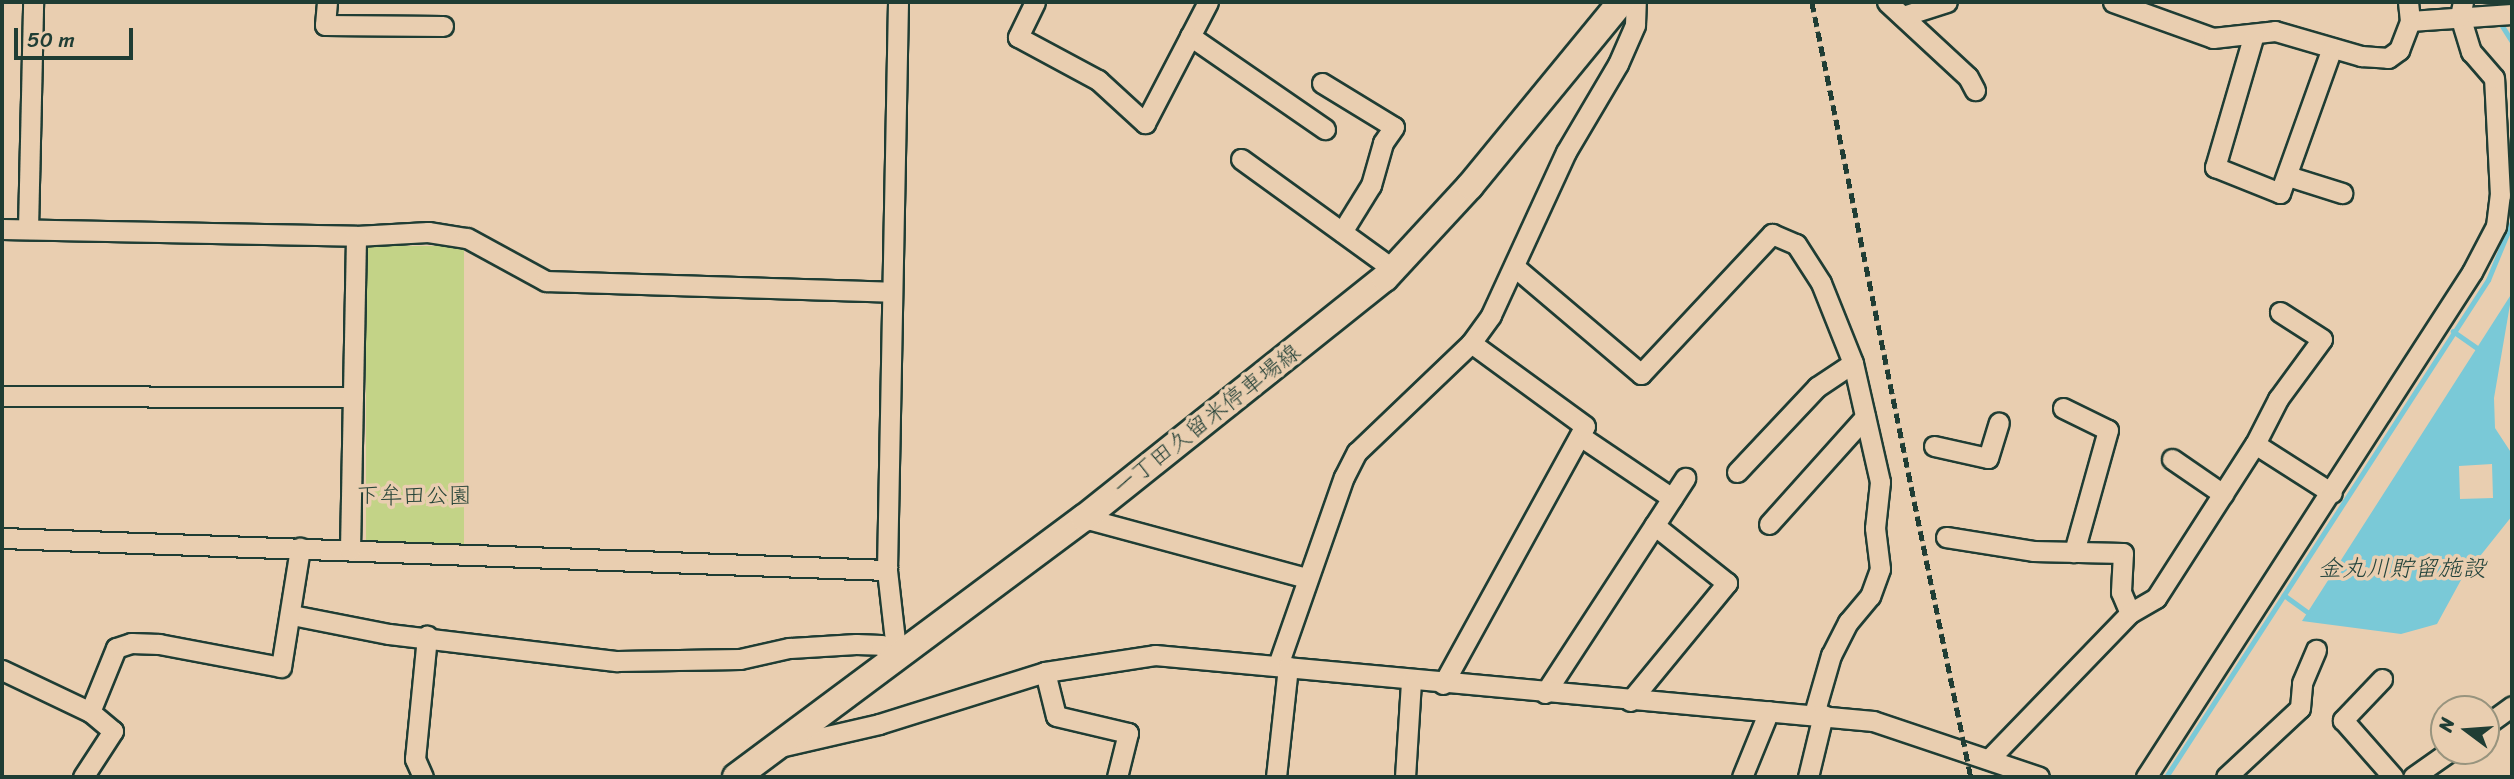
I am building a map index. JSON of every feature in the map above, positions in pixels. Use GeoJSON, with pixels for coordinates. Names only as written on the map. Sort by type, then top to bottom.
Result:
{"type":"FeatureCollection","features":[{"type":"Feature","properties":{"kind":"main road","name":"一丁田久留米停車場線"},"geometry":{"type":"LineString","coordinates":[[736,777],[1084,518],[1393,269],[1470,186],[1621,2]]}},
{"type":"Feature","properties":{"kind":"street"},"geometry":{"type":"LineString","coordinates":[[28,229],[33,2]]}},
{"type":"Feature","properties":{"kind":"street"},"geometry":{"type":"LineString","coordinates":[[327,2],[325,24],[443,26]]}},
{"type":"Feature","properties":{"kind":"street"},"geometry":{"type":"LineString","coordinates":[[897,658],[887,570],[890,292],[898,2]]}},
{"type":"Feature","properties":{"kind":"street"},"geometry":{"type":"LineString","coordinates":[[1035,2],[1018,37],[1098,80],[1145,123],[1208,2]]}},
{"type":"Feature","properties":{"kind":"street"},"geometry":{"type":"LineString","coordinates":[[1276,777],[1283,666],[1306,578],[1357,452],[1471,343],[1516,268],[1566,152],[1618,64],[1635,25],[1636,2]]}},
{"type":"Feature","properties":{"kind":"street"},"geometry":{"type":"LineString","coordinates":[[1887,2],[1968,77],[1975,90]]}},
{"type":"Feature","properties":{"kind":"street"},"geometry":{"type":"LineString","coordinates":[[1903,16],[1947,2]]}},
{"type":"Feature","properties":{"kind":"street"},"geometry":{"type":"LineString","coordinates":[[2113,2],[2214,38],[2275,31],[2332,48],[2388,58],[2399,50],[2409,11],[2462,9],[2512,14]]}},
{"type":"Feature","properties":{"kind":"street"},"geometry":{"type":"LineString","coordinates":[[2146,777],[2332,493],[2496,226],[2500,195],[2494,78],[2471,52],[2462,9]]}},
{"type":"Feature","properties":{"kind":"street"},"geometry":{"type":"LineString","coordinates":[[2254,34],[2215,167],[2280,193],[2332,48]]}},
{"type":"Feature","properties":{"kind":"street"},"geometry":{"type":"LineString","coordinates":[[1190,36],[1325,129]]}},
{"type":"Feature","properties":{"kind":"street"},"geometry":{"type":"LineString","coordinates":[[1322,83],[1394,127],[1383,144],[1371,185],[1342,232]]}},
{"type":"Feature","properties":{"kind":"street"},"geometry":{"type":"LineString","coordinates":[[1241,159],[1393,269]]}},
{"type":"Feature","properties":{"kind":"street"},"geometry":{"type":"LineString","coordinates":[[2288,176],[2342,193]]}},
{"type":"Feature","properties":{"kind":"street"},"geometry":{"type":"LineString","coordinates":[[2,229],[356,236],[428,232],[467,238],[546,281],[890,292]]}},
{"type":"Feature","properties":{"kind":"street"},"geometry":{"type":"LineString","coordinates":[[1516,268],[1641,374],[1772,234],[1796,244],[1821,283],[1853,363],[1880,482],[1875,528],[1880,569],[1870,596],[1847,622],[1831,655],[1808,777]]}},
{"type":"Feature","properties":{"kind":"street"},"geometry":{"type":"LineString","coordinates":[[350,550],[356,236]]}},
{"type":"Feature","properties":{"kind":"street"},"geometry":{"type":"LineString","coordinates":[[1991,757],[2130,613],[2156,598],[2255,443],[2278,399],[2322,339],[2280,312]]}},
{"type":"Feature","properties":{"kind":"street"},"geometry":{"type":"LineString","coordinates":[[1443,684],[1585,426],[1471,343]]}},
{"type":"Feature","properties":{"kind":"street"},"geometry":{"type":"LineString","coordinates":[[1737,472],[1817,387],[1853,363]]}},
{"type":"Feature","properties":{"kind":"street"},"geometry":{"type":"LineString","coordinates":[[2,396],[353,397]]}},
{"type":"Feature","properties":{"kind":"street"},"geometry":{"type":"LineString","coordinates":[[2063,408],[2108,430],[2074,552]]}},
{"type":"Feature","properties":{"kind":"street"},"geometry":{"type":"LineString","coordinates":[[1769,524],[1865,417]]}},
{"type":"Feature","properties":{"kind":"street"},"geometry":{"type":"LineString","coordinates":[[1934,446],[1988,458],[1999,423]]}},
{"type":"Feature","properties":{"kind":"street"},"geometry":{"type":"LineString","coordinates":[[1580,436],[1672,498]]}},
{"type":"Feature","properties":{"kind":"street"},"geometry":{"type":"LineString","coordinates":[[2255,443],[2332,493]]}},
{"type":"Feature","properties":{"kind":"street"},"geometry":{"type":"LineString","coordinates":[[2172,459],[2223,494]]}},
{"type":"Feature","properties":{"kind":"street"},"geometry":{"type":"LineString","coordinates":[[1545,693],[1685,478]]}},
{"type":"Feature","properties":{"kind":"street"},"geometry":{"type":"LineString","coordinates":[[1084,518],[1306,578]]}},
{"type":"Feature","properties":{"kind":"street"},"geometry":{"type":"LineString","coordinates":[[1630,701],[1727,583],[1654,525]]}},
{"type":"Feature","properties":{"kind":"street"},"geometry":{"type":"LineString","coordinates":[[1946,537],[2074,552],[2123,553],[2120,592],[2130,613]]}},
{"type":"Feature","properties":{"kind":"street"},"geometry":{"type":"LineString","coordinates":[[2,538],[887,570]]}},
{"type":"Feature","properties":{"kind":"street"},"geometry":{"type":"LineString","coordinates":[[90,712],[116,648],[131,642],[281,667],[292,615],[300,548]]}},
{"type":"Feature","properties":{"kind":"street"},"geometry":{"type":"LineString","coordinates":[[292,615],[617,661],[740,659],[789,648],[856,644],[881,645],[897,658]]}},
{"type":"Feature","properties":{"kind":"street"},"geometry":{"type":"LineString","coordinates":[[423,777],[415,759],[427,636]]}},
{"type":"Feature","properties":{"kind":"street"},"geometry":{"type":"LineString","coordinates":[[2226,777],[2300,708],[2302,683],[2316,650]]}},
{"type":"Feature","properties":{"kind":"street"},"geometry":{"type":"LineString","coordinates":[[775,748],[879,724],[1045,672],[1155,655],[1443,684],[1819,715],[1873,722],[1991,757],[2039,777]]}},
{"type":"Feature","properties":{"kind":"street"},"geometry":{"type":"LineString","coordinates":[[2,670],[90,712],[113,731],[83,777]]}},
{"type":"Feature","properties":{"kind":"street"},"geometry":{"type":"LineString","coordinates":[[1045,672],[1056,716],[1128,733],[1117,777]]}},
{"type":"Feature","properties":{"kind":"street"},"geometry":{"type":"LineString","coordinates":[[2382,679],[2343,720],[2393,777]]}},
{"type":"Feature","properties":{"kind":"street"},"geometry":{"type":"LineString","coordinates":[[1405,777],[1411,681]]}},
{"type":"Feature","properties":{"kind":"street"},"geometry":{"type":"LineString","coordinates":[[1742,777],[1769,711]]}},
{"type":"Feature","properties":{"kind":"street"},"geometry":{"type":"LineString","coordinates":[[2413,777],[2430,765]]}},
{"type":"Feature","properties":{"kind":"green space","name":"下牟田公園"},"geometry":{"type":"Polygon","coordinates":[[[366,246],[464,246],[464,549],[366,549],[366,246]]]}},
{"type":"Feature","properties":{"kind":"water","name":"金丸川貯留施設"},"geometry":{"type":"Polygon","coordinates":[[[2512,293],[2494,398],[2495,428],[2512,454],[2512,516],[2461,580],[2437,624],[2401,634],[2302,621],[2512,293]],[[2492,464],[2459,466],[2460,499],[2493,498],[2492,464]]]}},
{"type":"Feature","properties":{"kind":"waterway"},"geometry":{"type":"LineString","coordinates":[[2500,22],[2512,41]]}},
{"type":"Feature","properties":{"kind":"waterway"},"geometry":{"type":"LineString","coordinates":[[2166,777],[2488,280],[2512,222]]}},
{"type":"Feature","properties":{"kind":"waterway"},"geometry":{"type":"LineString","coordinates":[[2453,331],[2477,348]]}},
{"type":"Feature","properties":{"kind":"waterway"},"geometry":{"type":"LineString","coordinates":[[2284,595],[2307,612]]}},
{"type":"Feature","properties":{"kind":"railway"},"geometry":{"type":"LineString","coordinates":[[1812,2],[1971,777]]}}]}
